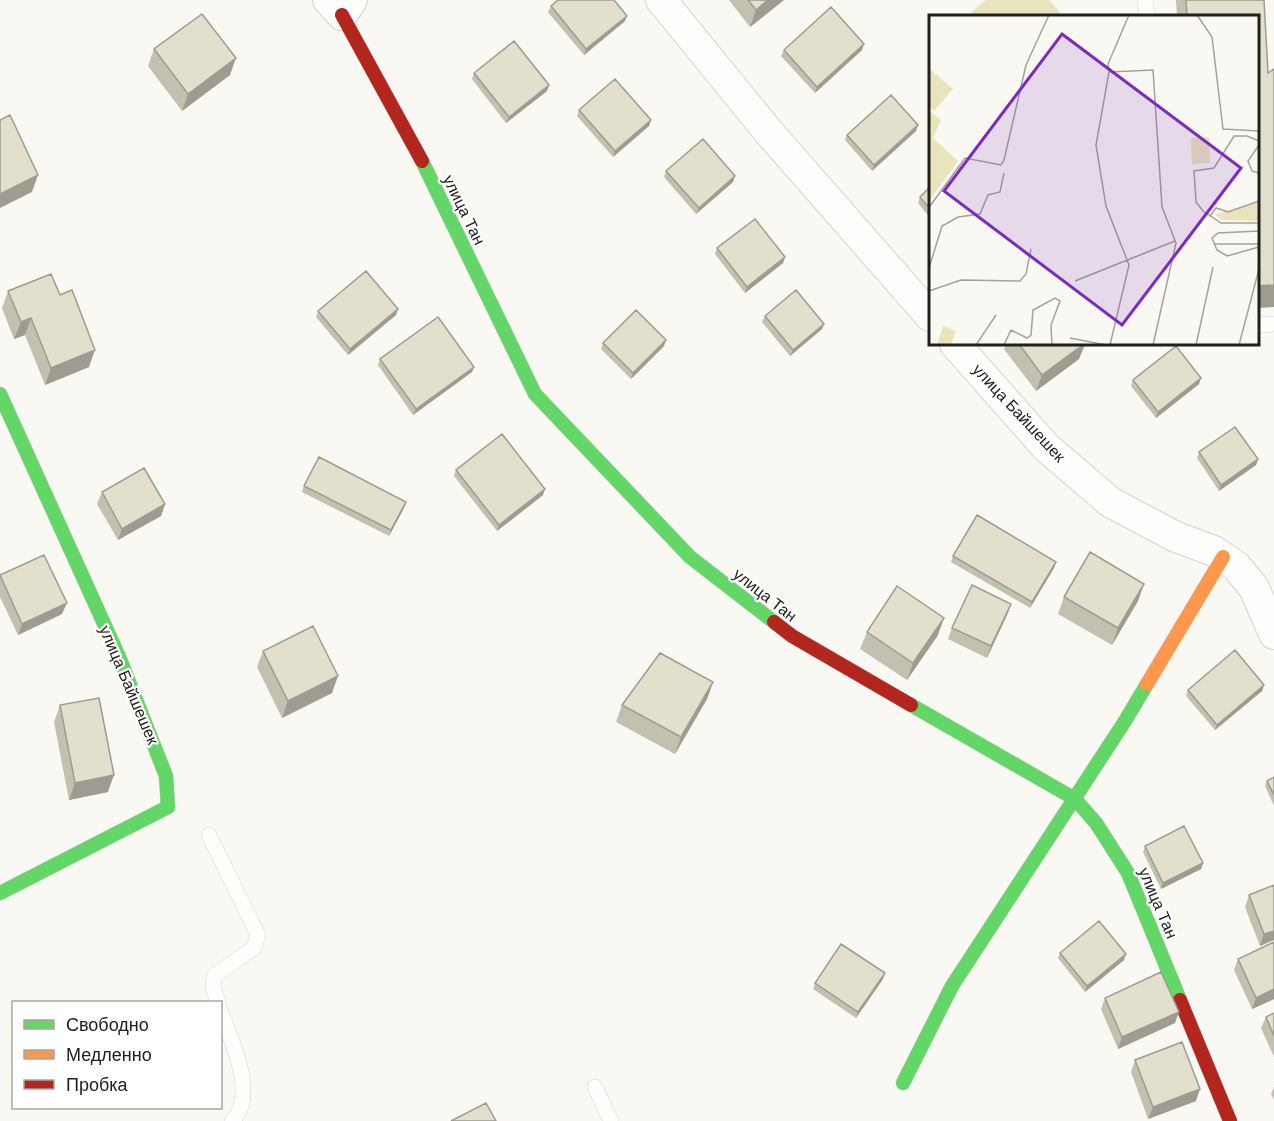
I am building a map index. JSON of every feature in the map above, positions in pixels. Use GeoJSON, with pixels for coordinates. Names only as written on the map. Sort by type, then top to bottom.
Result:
{"type":"FeatureCollection","features":[{"type":"Feature","properties":{"kind":"street"},"geometry":{"type":"LineString","coordinates":[[661,0],[767,130],[929,315]]}},
{"type":"Feature","properties":{"kind":"street","name":"улица Тан"},"geometry":{"type":"LineString","coordinates":[[341,5],[416,149],[535,394],[690,557],[792,636],[1075,799],[1096,823],[1128,873],[1230,1121]]}},
{"type":"Feature","properties":{"kind":"street","name":"улица Байшешек"},"geometry":{"type":"LineString","coordinates":[[956,345],[1046,447],[1110,502],[1176,537],[1214,551],[1236,566],[1254,588],[1274,634]]}},
{"type":"Feature","properties":{"kind":"street","name":"улица Байшешек"},"geometry":{"type":"LineString","coordinates":[[0,394],[120,659],[166,776],[168,807],[0,893]]}},
{"type":"Feature","properties":{"kind":"street"},"geometry":{"type":"LineString","coordinates":[[903,1083],[952,986],[1125,721],[1223,557]]}},
{"type":"Feature","properties":{"kind":"lane"},"geometry":{"type":"LineString","coordinates":[[1145,0],[1147,15]]}},
{"type":"Feature","properties":{"kind":"lane"},"geometry":{"type":"LineString","coordinates":[[1259,325],[1274,324]]}},
{"type":"Feature","properties":{"kind":"lane"},"geometry":{"type":"LineString","coordinates":[[209,836],[258,935],[254,948],[214,976],[213,988],[218,1001]]}},
{"type":"Feature","properties":{"kind":"lane"},"geometry":{"type":"LineString","coordinates":[[222,1015],[245,1082],[242,1102],[232,1121]]}},
{"type":"Feature","properties":{"kind":"lane"},"geometry":{"type":"LineString","coordinates":[[595,1087],[611,1121]]}},
{"type":"Feature","properties":{"kind":"shaded area"},"geometry":{"type":"Polygon","coordinates":[[[986,0],[1049,0],[1062,15],[968,15],[986,0]]]}},
{"type":"Feature","properties":{"kind":"building"},"geometry":{"type":"Polygon","coordinates":[[[558,0],[614,0],[627,16],[586,49],[551,6],[558,0]]]}},
{"type":"Feature","properties":{"kind":"building"},"geometry":{"type":"Polygon","coordinates":[[[748,0],[768,0],[756,10],[748,0]]]}},
{"type":"Feature","properties":{"kind":"building"},"geometry":{"type":"Polygon","coordinates":[[[1186,0],[1264,0],[1268,73],[1274,69],[1274,285],[1259,286],[1259,15],[1187,15],[1186,0]]]}},
{"type":"Feature","properties":{"kind":"building"},"geometry":{"type":"Polygon","coordinates":[[[831,7],[864,44],[817,87],[784,50],[831,7]]]}},
{"type":"Feature","properties":{"kind":"building"},"geometry":{"type":"Polygon","coordinates":[[[202,14],[236,58],[188,94],[154,49],[202,14]]]}},
{"type":"Feature","properties":{"kind":"building"},"geometry":{"type":"Polygon","coordinates":[[[514,41],[549,85],[509,117],[474,73],[514,41]]]}},
{"type":"Feature","properties":{"kind":"building"},"geometry":{"type":"Polygon","coordinates":[[[615,79],[651,120],[615,151],[579,110],[615,79]]]}},
{"type":"Feature","properties":{"kind":"building"},"geometry":{"type":"Polygon","coordinates":[[[891,95],[918,125],[874,165],[847,135],[891,95]]]}},
{"type":"Feature","properties":{"kind":"building"},"geometry":{"type":"Polygon","coordinates":[[[10,115],[38,175],[0,194],[0,120],[10,115]]]}},
{"type":"Feature","properties":{"kind":"building"},"geometry":{"type":"Polygon","coordinates":[[[703,139],[735,176],[699,208],[666,171],[703,139]]]}},
{"type":"Feature","properties":{"kind":"building"},"geometry":{"type":"Polygon","coordinates":[[[929,188],[929,208],[920,197],[929,188]]]}},
{"type":"Feature","properties":{"kind":"building"},"geometry":{"type":"Polygon","coordinates":[[[755,219],[785,257],[747,287],[717,248],[755,219]]]}},
{"type":"Feature","properties":{"kind":"building"},"geometry":{"type":"Polygon","coordinates":[[[366,271],[398,309],[350,349],[318,311],[366,271]]]}},
{"type":"Feature","properties":{"kind":"building"},"geometry":{"type":"Polygon","coordinates":[[[51,274],[60,295],[72,290],[95,350],[51,368],[31,318],[21,322],[8,291],[51,274]]]}},
{"type":"Feature","properties":{"kind":"building"},"geometry":{"type":"Polygon","coordinates":[[[796,290],[824,324],[793,350],[765,316],[796,290]]]}},
{"type":"Feature","properties":{"kind":"building"},"geometry":{"type":"Polygon","coordinates":[[[636,310],[666,340],[633,373],[603,343],[636,310]]]}},
{"type":"Feature","properties":{"kind":"building"},"geometry":{"type":"Polygon","coordinates":[[[438,317],[474,367],[416,409],[380,359],[438,317]]]}},
{"type":"Feature","properties":{"kind":"building"},"geometry":{"type":"Polygon","coordinates":[[[1020,345],[1083,345],[1042,375],[1020,345]]]}},
{"type":"Feature","properties":{"kind":"building"},"geometry":{"type":"Polygon","coordinates":[[[1176,346],[1201,378],[1158,412],[1133,380],[1176,346]]]}},
{"type":"Feature","properties":{"kind":"building"},"geometry":{"type":"Polygon","coordinates":[[[1235,427],[1258,459],[1221,485],[1199,452],[1235,427]]]}},
{"type":"Feature","properties":{"kind":"building"},"geometry":{"type":"Polygon","coordinates":[[[502,434],[545,489],[499,525],[456,470],[502,434]]]}},
{"type":"Feature","properties":{"kind":"building"},"geometry":{"type":"Polygon","coordinates":[[[319,457],[406,502],[391,530],[304,486],[319,457]]]}},
{"type":"Feature","properties":{"kind":"building"},"geometry":{"type":"Polygon","coordinates":[[[144,468],[165,504],[122,529],[102,492],[144,468]]]}},
{"type":"Feature","properties":{"kind":"building"},"geometry":{"type":"Polygon","coordinates":[[[977,515],[1056,562],[1032,602],[953,556],[977,515]]]}},
{"type":"Feature","properties":{"kind":"building"},"geometry":{"type":"Polygon","coordinates":[[[1090,552],[1144,584],[1118,628],[1064,597],[1090,552]]]}},
{"type":"Feature","properties":{"kind":"building"},"geometry":{"type":"Polygon","coordinates":[[[44,555],[67,603],[22,624],[0,575],[44,555]]]}},
{"type":"Feature","properties":{"kind":"building"},"geometry":{"type":"Polygon","coordinates":[[[972,585],[1011,604],[991,646],[952,628],[972,585]]]}},
{"type":"Feature","properties":{"kind":"building"},"geometry":{"type":"Polygon","coordinates":[[[897,586],[944,618],[913,663],[867,632],[897,586]]]}},
{"type":"Feature","properties":{"kind":"building"},"geometry":{"type":"Polygon","coordinates":[[[313,626],[338,676],[288,701],[263,651],[313,626]]]}},
{"type":"Feature","properties":{"kind":"building"},"geometry":{"type":"Polygon","coordinates":[[[1235,650],[1264,685],[1217,725],[1188,690],[1235,650]]]}},
{"type":"Feature","properties":{"kind":"building"},"geometry":{"type":"Polygon","coordinates":[[[660,653],[713,682],[681,737],[622,705],[660,653]]]}},
{"type":"Feature","properties":{"kind":"building"},"geometry":{"type":"Polygon","coordinates":[[[99,698],[114,775],[75,783],[60,705],[99,698]]]}},
{"type":"Feature","properties":{"kind":"building"},"geometry":{"type":"Polygon","coordinates":[[[1274,777],[1274,795],[1267,781],[1274,777]]]}},
{"type":"Feature","properties":{"kind":"building"},"geometry":{"type":"Polygon","coordinates":[[[1184,826],[1203,863],[1163,883],[1145,846],[1184,826]]]}},
{"type":"Feature","properties":{"kind":"building"},"geometry":{"type":"Polygon","coordinates":[[[1274,885],[1274,931],[1264,934],[1249,895],[1274,885]]]}},
{"type":"Feature","properties":{"kind":"building"},"geometry":{"type":"Polygon","coordinates":[[[1099,921],[1126,954],[1087,986],[1060,953],[1099,921]]]}},
{"type":"Feature","properties":{"kind":"building"},"geometry":{"type":"Polygon","coordinates":[[[1274,942],[1274,989],[1256,998],[1238,959],[1274,942]]]}},
{"type":"Feature","properties":{"kind":"building"},"geometry":{"type":"Polygon","coordinates":[[[841,944],[885,973],[858,1012],[815,983],[841,944]]]}},
{"type":"Feature","properties":{"kind":"building"},"geometry":{"type":"Polygon","coordinates":[[[1161,972],[1179,1012],[1122,1037],[1105,998],[1161,972]]]}},
{"type":"Feature","properties":{"kind":"building"},"geometry":{"type":"Polygon","coordinates":[[[1274,1013],[1274,1036],[1266,1017],[1274,1013]]]}},
{"type":"Feature","properties":{"kind":"building"},"geometry":{"type":"Polygon","coordinates":[[[1182,1042],[1200,1089],[1153,1107],[1135,1060],[1182,1042]]]}},
{"type":"Feature","properties":{"kind":"building"},"geometry":{"type":"Polygon","coordinates":[[[486,1103],[496,1121],[451,1121],[486,1103]]]}},
{"type":"Feature","properties":{"kind":"traffic: fast"},"geometry":{"type":"LineString","coordinates":[[422,161],[535,394],[690,557],[774,622]]}},
{"type":"Feature","properties":{"kind":"traffic: fast"},"geometry":{"type":"LineString","coordinates":[[0,394],[120,659],[166,776],[168,807],[0,893]]}},
{"type":"Feature","properties":{"kind":"traffic: fast"},"geometry":{"type":"LineString","coordinates":[[903,1083],[952,986],[1147,684]]}},
{"type":"Feature","properties":{"kind":"traffic: fast"},"geometry":{"type":"LineString","coordinates":[[911,705],[1075,799],[1096,823],[1128,873],[1180,1000]]}},
{"type":"Feature","properties":{"kind":"traffic: slow"},"geometry":{"type":"LineString","coordinates":[[1147,684],[1223,557]]}},
{"type":"Feature","properties":{"kind":"traffic: jam"},"geometry":{"type":"LineString","coordinates":[[342,15],[422,161]]}},
{"type":"Feature","properties":{"kind":"traffic: jam"},"geometry":{"type":"LineString","coordinates":[[774,622],[792,636],[911,705]]}},
{"type":"Feature","properties":{"kind":"traffic: jam"},"geometry":{"type":"LineString","coordinates":[[1180,1000],[1230,1121]]}}]}
